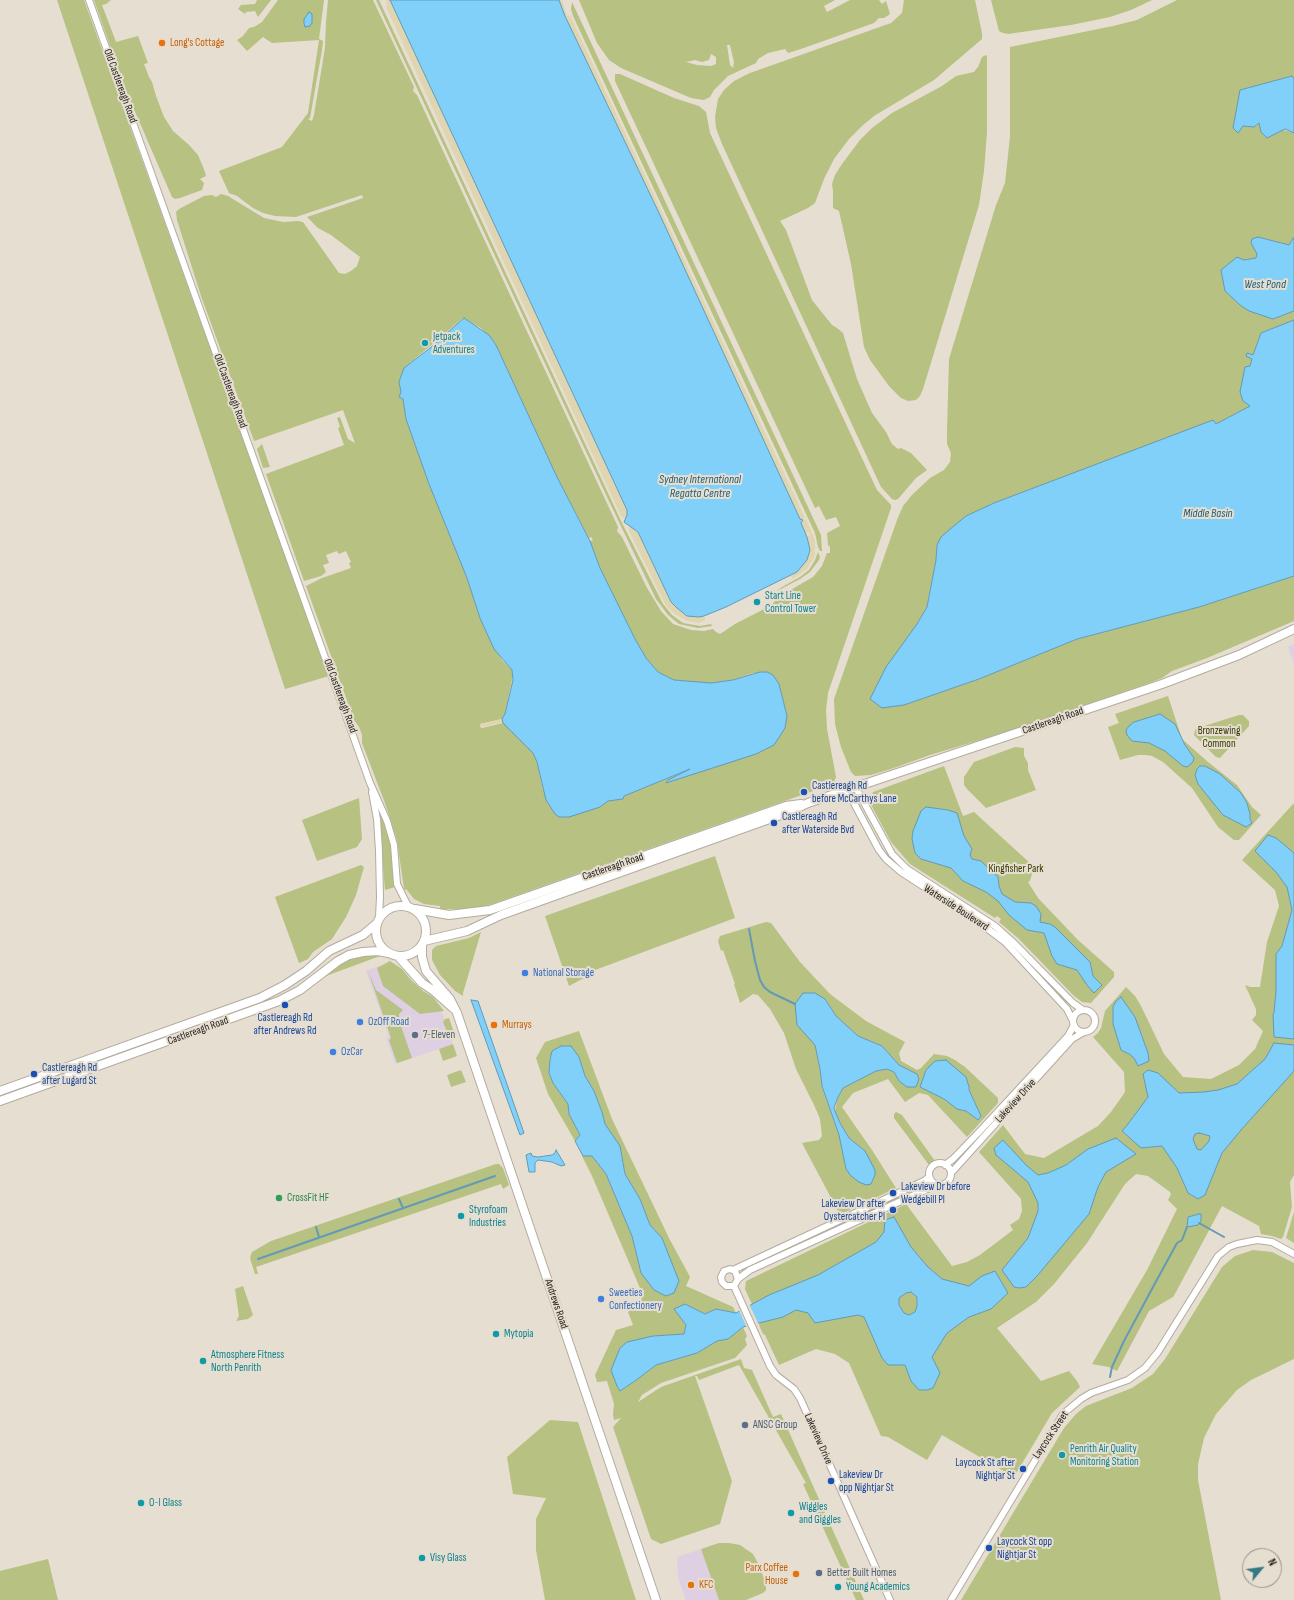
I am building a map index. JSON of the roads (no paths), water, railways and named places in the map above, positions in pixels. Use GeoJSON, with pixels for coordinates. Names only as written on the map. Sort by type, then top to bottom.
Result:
{"type":"FeatureCollection","features":[{"type":"Feature","properties":{"kind":"main road","name":"Castlereagh Road"},"geometry":{"type":"LineString","coordinates":[[423,943],[466,931],[501,915],[782,815],[808,803],[1201,670],[1239,655],[1294,629]]}},
{"type":"Feature","properties":{"kind":"main road","name":"Castlereagh Road"},"geometry":{"type":"LineString","coordinates":[[411,908],[449,915],[490,910],[786,806],[808,803]]}},
{"type":"Feature","properties":{"kind":"main road"},"geometry":{"type":"LineString","coordinates":[[397,905],[411,908],[424,920],[426,927],[423,943],[414,952],[404,956],[398,956],[388,952],[381,947],[377,940],[375,932],[377,920],[382,913],[391,907],[397,905]]}},
{"type":"Feature","properties":{"kind":"main road","name":"Castlereagh Road"},"geometry":{"type":"LineString","coordinates":[[0,1091],[265,996],[299,976],[329,951],[363,935],[377,920]]}},
{"type":"Feature","properties":{"kind":"main road","name":"Andrews Road"},"geometry":{"type":"LineString","coordinates":[[423,943],[422,958],[426,971],[450,999],[483,1090],[656,1600]]}},
{"type":"Feature","properties":{"kind":"main road","name":"Castlereagh Road"},"geometry":{"type":"LineString","coordinates":[[0,1101],[279,1001],[300,990],[338,961],[349,955],[363,952],[388,952]]}},
{"type":"Feature","properties":{"kind":"main road","name":"Andrews Road"},"geometry":{"type":"LineString","coordinates":[[398,956],[422,983],[434,991],[454,1009]]}},
{"type":"Feature","properties":{"kind":"street","name":"Old Castlereagh Road"},"geometry":{"type":"LineString","coordinates":[[89,0],[370,783],[387,821],[392,836],[396,859],[397,884],[411,908]]}},
{"type":"Feature","properties":{"kind":"street","name":"Old Castlereagh Road"},"geometry":{"type":"LineString","coordinates":[[370,783],[377,819],[379,851],[380,897],[377,920]]}},
{"type":"Feature","properties":{"kind":"street","name":"Waterside Boulevard"},"geometry":{"type":"LineString","coordinates":[[856,788],[892,854],[907,869],[995,926],[1015,944],[1073,1003],[1083,1010]]}},
{"type":"Feature","properties":{"kind":"street","name":"Waterside Boulevard"},"geometry":{"type":"LineString","coordinates":[[847,790],[879,850],[886,859],[901,872],[984,926],[1005,942],[1069,1011],[1074,1023]]}},
{"type":"Feature","properties":{"kind":"street"},"geometry":{"type":"LineString","coordinates":[[1083,1010],[1092,1014],[1095,1020],[1092,1029],[1084,1032],[1078,1030],[1074,1023],[1077,1013],[1083,1010]]}},
{"type":"Feature","properties":{"kind":"street","name":"Lakeview Drive"},"geometry":{"type":"LineString","coordinates":[[951,1173],[982,1139],[995,1119],[1068,1036],[1074,1023]]}},
{"type":"Feature","properties":{"kind":"street","name":"Lakeview Drive"},"geometry":{"type":"LineString","coordinates":[[945,1165],[953,1159],[979,1132],[995,1119],[1072,1039],[1084,1032]]}},
{"type":"Feature","properties":{"kind":"street"},"geometry":{"type":"LineString","coordinates":[[929,1177],[924,1181],[733,1270],[724,1271],[721,1278],[722,1282],[726,1286],[734,1286],[744,1273],[756,1266],[936,1185],[946,1184],[951,1173],[942,1163],[934,1164],[929,1170],[929,1177],[936,1185]]}},
{"type":"Feature","properties":{"kind":"street","name":"Laycock Street"},"geometry":{"type":"LineString","coordinates":[[951,1600],[1063,1414],[1081,1399],[1128,1380],[1148,1365],[1158,1352],[1218,1256],[1229,1247],[1257,1240],[1272,1242],[1294,1254]]}},
{"type":"Feature","properties":{"kind":"street"},"geometry":{"type":"LineString","coordinates":[[733,1270],[737,1273],[738,1279]]}},
{"type":"Feature","properties":{"kind":"street","name":"Lakeview Drive"},"geometry":{"type":"LineString","coordinates":[[734,1286],[773,1371],[794,1390],[800,1398],[890,1600]]}},
{"type":"Feature","properties":{"kind":"water","name":"Sydney International Regatta Centre"},"geometry":{"type":"Polygon","coordinates":[[[390,0],[559,0],[565,16],[659,213],[800,519],[803,520],[801,523],[807,537],[810,550],[807,560],[797,572],[726,607],[704,616],[687,616],[671,602],[638,532],[624,522],[627,515],[627,510],[390,0]]]}},
{"type":"Feature","properties":{"kind":"water"},"geometry":{"type":"Polygon","coordinates":[[[309,12],[312,14],[312,23],[310,26],[305,27],[304,19],[309,12]]]}},
{"type":"Feature","properties":{"kind":"water"},"geometry":{"type":"Polygon","coordinates":[[[1292,76],[1294,78],[1294,133],[1285,129],[1267,138],[1261,132],[1259,123],[1254,127],[1243,126],[1238,133],[1233,128],[1240,90],[1292,76]]]}},
{"type":"Feature","properties":{"kind":"water","name":"West Pond"},"geometry":{"type":"Polygon","coordinates":[[[1258,237],[1289,245],[1294,237],[1294,311],[1273,319],[1249,311],[1225,291],[1221,270],[1237,257],[1244,260],[1256,258],[1257,254],[1251,243],[1252,239],[1258,237]]]}},
{"type":"Feature","properties":{"kind":"water"},"geometry":{"type":"Polygon","coordinates":[[[464,318],[489,335],[496,345],[557,477],[590,541],[600,568],[646,658],[658,672],[674,680],[711,683],[733,680],[760,672],[767,672],[773,675],[779,684],[787,716],[785,728],[774,745],[756,754],[666,783],[668,780],[690,769],[624,796],[623,799],[608,801],[600,807],[569,817],[559,817],[555,814],[546,800],[537,762],[533,753],[503,723],[502,719],[505,714],[513,680],[512,670],[494,649],[480,618],[467,578],[429,484],[406,419],[403,399],[399,397],[401,392],[399,382],[404,368],[430,348],[464,318]]]}},
{"type":"Feature","properties":{"kind":"water","name":"Middle Basin"},"geometry":{"type":"Polygon","coordinates":[[[1294,320],[1294,576],[1199,607],[1077,639],[979,679],[904,705],[882,708],[870,699],[886,667],[917,624],[927,607],[936,560],[937,545],[941,537],[966,516],[994,503],[1213,420],[1216,424],[1250,406],[1243,401],[1240,392],[1245,367],[1250,366],[1252,359],[1246,356],[1247,353],[1253,355],[1261,333],[1294,320]]]}},
{"type":"Feature","properties":{"kind":"water"},"geometry":{"type":"Polygon","coordinates":[[[1160,714],[1175,724],[1185,745],[1194,758],[1193,762],[1187,767],[1183,766],[1165,751],[1149,743],[1132,741],[1127,735],[1126,730],[1134,722],[1160,714]]]}},
{"type":"Feature","properties":{"kind":"water"},"geometry":{"type":"Polygon","coordinates":[[[1200,766],[1205,766],[1220,774],[1241,793],[1247,803],[1252,823],[1246,827],[1223,815],[1198,784],[1195,775],[1200,766]]]}},
{"type":"Feature","properties":{"kind":"water"},"geometry":{"type":"Polygon","coordinates":[[[926,807],[948,810],[957,813],[964,836],[972,849],[970,855],[972,859],[981,861],[998,877],[1002,894],[1015,902],[1031,903],[1036,906],[1041,914],[1040,922],[1050,924],[1055,927],[1090,962],[1093,976],[1102,985],[1094,993],[1077,970],[1057,964],[1052,956],[1044,933],[1027,930],[1009,915],[998,901],[986,892],[963,881],[951,868],[921,859],[915,853],[912,839],[913,831],[921,811],[926,807]]]}},
{"type":"Feature","properties":{"kind":"water"},"geometry":{"type":"Polygon","coordinates":[[[1268,835],[1276,838],[1294,853],[1294,1039],[1274,1037],[1273,1014],[1276,991],[1276,954],[1282,946],[1292,910],[1287,887],[1276,872],[1255,851],[1268,835]]]}},
{"type":"Feature","properties":{"kind":"water"},"geometry":{"type":"Polygon","coordinates":[[[803,993],[815,993],[825,999],[836,1016],[858,1036],[882,1046],[899,1065],[917,1074],[919,1079],[916,1087],[907,1087],[899,1081],[894,1072],[887,1069],[876,1071],[843,1088],[838,1097],[834,1108],[840,1123],[849,1138],[865,1151],[875,1170],[875,1175],[871,1184],[866,1185],[859,1182],[851,1176],[846,1169],[839,1135],[822,1086],[815,1045],[797,1025],[795,1004],[803,993]]]}},
{"type":"Feature","properties":{"kind":"water"},"geometry":{"type":"Polygon","coordinates":[[[1121,997],[1135,1017],[1148,1053],[1149,1061],[1138,1066],[1134,1058],[1121,1050],[1113,1024],[1113,1007],[1116,1001],[1121,997]]]}},
{"type":"Feature","properties":{"kind":"water"},"geometry":{"type":"Polygon","coordinates":[[[471,1000],[478,1001],[524,1133],[520,1135],[471,1000]]]}},
{"type":"Feature","properties":{"kind":"water"},"geometry":{"type":"Polygon","coordinates":[[[1274,1043],[1294,1045],[1294,1071],[1222,1153],[1205,1195],[1198,1199],[1188,1193],[1177,1168],[1162,1146],[1141,1148],[1122,1131],[1148,1097],[1143,1074],[1148,1070],[1158,1073],[1179,1093],[1204,1092],[1218,1090],[1237,1084],[1265,1059],[1274,1043]],[[1199,1133],[1195,1134],[1193,1139],[1197,1149],[1201,1150],[1209,1141],[1210,1136],[1199,1133]]]}},
{"type":"Feature","properties":{"kind":"water"},"geometry":{"type":"Polygon","coordinates":[[[561,1046],[571,1046],[579,1057],[585,1076],[594,1091],[605,1124],[620,1146],[625,1174],[640,1199],[650,1225],[662,1238],[679,1281],[674,1293],[666,1296],[654,1290],[641,1273],[632,1236],[606,1174],[592,1156],[583,1156],[575,1141],[580,1135],[569,1114],[568,1104],[553,1083],[549,1073],[552,1051],[561,1046]]]}},
{"type":"Feature","properties":{"kind":"water"},"geometry":{"type":"Polygon","coordinates":[[[946,1060],[966,1077],[969,1090],[981,1116],[978,1120],[966,1111],[957,1109],[944,1099],[920,1087],[926,1070],[935,1061],[946,1060]]]}},
{"type":"Feature","properties":{"kind":"water"},"geometry":{"type":"Polygon","coordinates":[[[1116,1138],[1136,1154],[1106,1172],[1098,1187],[1089,1214],[1026,1287],[1014,1287],[1002,1270],[1028,1238],[1038,1211],[1038,1203],[1028,1182],[996,1155],[994,1148],[1003,1140],[1026,1165],[1038,1175],[1048,1173],[1066,1165],[1088,1149],[1116,1138]]]}},
{"type":"Feature","properties":{"kind":"water"},"geometry":{"type":"Polygon","coordinates":[[[556,1150],[565,1165],[561,1166],[552,1162],[538,1160],[535,1163],[535,1172],[529,1172],[526,1155],[531,1153],[532,1156],[538,1157],[552,1155],[556,1150]]]}},
{"type":"Feature","properties":{"kind":"water"},"geometry":{"type":"Polygon","coordinates":[[[1201,1214],[1201,1221],[1198,1225],[1187,1227],[1188,1217],[1201,1214]]]}},
{"type":"Feature","properties":{"kind":"water"},"geometry":{"type":"Polygon","coordinates":[[[894,1217],[911,1247],[927,1266],[942,1279],[969,1286],[982,1276],[995,1271],[1008,1293],[991,1309],[969,1317],[947,1333],[932,1357],[940,1373],[933,1388],[919,1390],[911,1381],[905,1365],[888,1365],[882,1358],[864,1317],[858,1315],[815,1323],[808,1313],[796,1310],[783,1317],[743,1327],[728,1339],[717,1341],[697,1353],[656,1365],[620,1391],[611,1370],[620,1348],[627,1342],[653,1336],[684,1334],[686,1325],[674,1309],[685,1304],[705,1314],[716,1309],[736,1313],[769,1295],[818,1275],[876,1242],[884,1232],[885,1220],[894,1217]],[[911,1292],[906,1293],[899,1298],[899,1305],[904,1313],[909,1315],[915,1312],[917,1297],[911,1292]]]}},
{"type":"Feature","properties":{"kind":"waterway"},"geometry":{"type":"LineString","coordinates":[[749,929],[755,961],[760,980],[764,987],[770,992],[795,1004]]}},
{"type":"Feature","properties":{"kind":"waterway"},"geometry":{"type":"LineString","coordinates":[[258,1259],[495,1176]]}},
{"type":"Feature","properties":{"kind":"waterway"},"geometry":{"type":"LineString","coordinates":[[399,1199],[403,1208]]}},
{"type":"Feature","properties":{"kind":"waterway"},"geometry":{"type":"LineString","coordinates":[[1199,1223],[1224,1237]]}},
{"type":"Feature","properties":{"kind":"waterway"},"geometry":{"type":"LineString","coordinates":[[316,1227],[319,1237]]}},
{"type":"Feature","properties":{"kind":"waterway"},"geometry":{"type":"LineString","coordinates":[[1110,1377],[1112,1367],[1124,1341],[1177,1243],[1182,1240],[1187,1227]]}},
{"type":"Feature","properties":{"kind":"place","name":"Long's Cottage"},"geometry":{"type":"Point","coordinates":[162,43]}},
{"type":"Feature","properties":{"kind":"place","name":"Jetpack Adventures"},"geometry":{"type":"Point","coordinates":[425,343]}},
{"type":"Feature","properties":{"kind":"place","name":"Start Line Control Tower"},"geometry":{"type":"Point","coordinates":[757,602]}},
{"type":"Feature","properties":{"kind":"place","name":"Castlereagh Rd before McCarthys Lane"},"geometry":{"type":"Point","coordinates":[804,792]}},
{"type":"Feature","properties":{"kind":"place","name":"Castlereagh Rd after Waterside Bvd"},"geometry":{"type":"Point","coordinates":[774,823]}},
{"type":"Feature","properties":{"kind":"place","name":"National Storage"},"geometry":{"type":"Point","coordinates":[525,973]}},
{"type":"Feature","properties":{"kind":"place","name":"Castlereagh Rd after Andrews Rd"},"geometry":{"type":"Point","coordinates":[285,1005]}},
{"type":"Feature","properties":{"kind":"place","name":"OzOff Road"},"geometry":{"type":"Point","coordinates":[360,1022]}},
{"type":"Feature","properties":{"kind":"place","name":"Murrays"},"geometry":{"type":"Point","coordinates":[494,1025]}},
{"type":"Feature","properties":{"kind":"place","name":"7-Eleven"},"geometry":{"type":"Point","coordinates":[415,1035]}},
{"type":"Feature","properties":{"kind":"place","name":"OzCar"},"geometry":{"type":"Point","coordinates":[333,1052]}},
{"type":"Feature","properties":{"kind":"place","name":"Castlereagh Rd after Lugard St"},"geometry":{"type":"Point","coordinates":[34,1074]}},
{"type":"Feature","properties":{"kind":"place","name":"Lakeview Dr before Wedgebill Pl"},"geometry":{"type":"Point","coordinates":[893,1193]}},
{"type":"Feature","properties":{"kind":"place","name":"CrossFit HF"},"geometry":{"type":"Point","coordinates":[279,1198]}},
{"type":"Feature","properties":{"kind":"place","name":"Lakeview Dr after Oystercatcher Pl"},"geometry":{"type":"Point","coordinates":[893,1210]}},
{"type":"Feature","properties":{"kind":"place","name":"Styrofoam Industries"},"geometry":{"type":"Point","coordinates":[461,1216]}},
{"type":"Feature","properties":{"kind":"place","name":"Sweeties Confectionery"},"geometry":{"type":"Point","coordinates":[601,1299]}},
{"type":"Feature","properties":{"kind":"place","name":"Mytopia"},"geometry":{"type":"Point","coordinates":[496,1334]}},
{"type":"Feature","properties":{"kind":"place","name":"Atmosphere Fitness North Penrith"},"geometry":{"type":"Point","coordinates":[203,1361]}},
{"type":"Feature","properties":{"kind":"place","name":"ANSC Group"},"geometry":{"type":"Point","coordinates":[745,1425]}},
{"type":"Feature","properties":{"kind":"place","name":"Penrith Air Quality Monitoring Station"},"geometry":{"type":"Point","coordinates":[1062,1455]}},
{"type":"Feature","properties":{"kind":"place","name":"Laycock St after Nightjar St"},"geometry":{"type":"Point","coordinates":[1023,1469]}},
{"type":"Feature","properties":{"kind":"place","name":"Lakeview Dr opp Nightjar St"},"geometry":{"type":"Point","coordinates":[831,1481]}},
{"type":"Feature","properties":{"kind":"place","name":"O-I Glass"},"geometry":{"type":"Point","coordinates":[141,1503]}},
{"type":"Feature","properties":{"kind":"place","name":"Wiggles and Giggles"},"geometry":{"type":"Point","coordinates":[791,1513]}},
{"type":"Feature","properties":{"kind":"place","name":"Laycock St opp Nightjar St"},"geometry":{"type":"Point","coordinates":[989,1548]}},
{"type":"Feature","properties":{"kind":"place","name":"Visy Glass"},"geometry":{"type":"Point","coordinates":[422,1558]}},
{"type":"Feature","properties":{"kind":"place","name":"Better Built Homes"},"geometry":{"type":"Point","coordinates":[819,1573]}},
{"type":"Feature","properties":{"kind":"place","name":"Parx Coffee House"},"geometry":{"type":"Point","coordinates":[796,1574]}},
{"type":"Feature","properties":{"kind":"place","name":"KFC"},"geometry":{"type":"Point","coordinates":[691,1585]}},
{"type":"Feature","properties":{"kind":"place","name":"Young Academics"},"geometry":{"type":"Point","coordinates":[838,1587]}},
{"type":"Feature","properties":{"kind":"park label","name":"Bronzewing Common"},"geometry":{"type":"Point","coordinates":[1219,737]}},
{"type":"Feature","properties":{"kind":"park label","name":"Kingfisher Park"},"geometry":{"type":"Point","coordinates":[1016,869]}}]}
